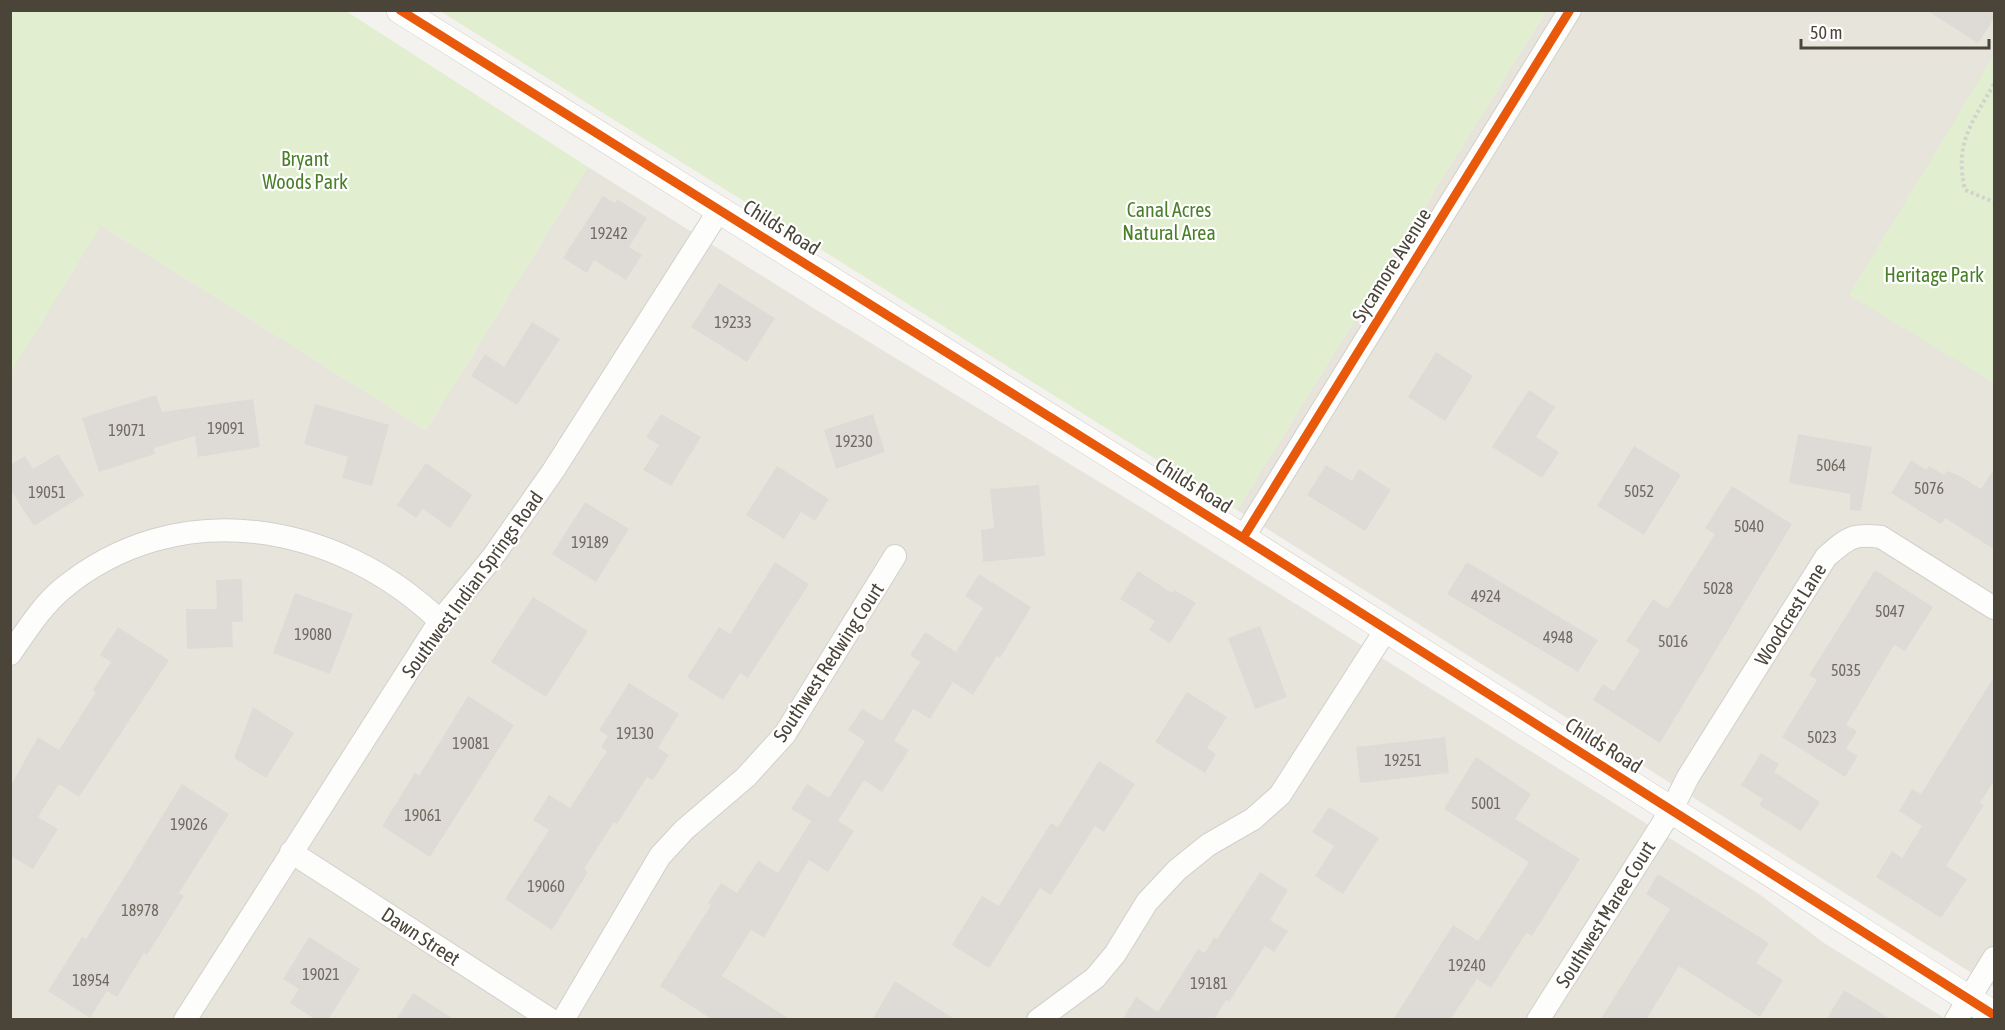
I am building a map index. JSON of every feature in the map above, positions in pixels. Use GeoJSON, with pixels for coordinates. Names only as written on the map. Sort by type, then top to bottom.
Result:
{"type":"FeatureCollection","features":[{"type":"Feature","properties":{"kind":"street","name":"Childs Road"},"geometry":{"type":"LineString","coordinates":[[400,10],[1672,809],[1963,1009],[1995,1015]]}},
{"type":"Feature","properties":{"kind":"street","name":"Sycamore Avenue"},"geometry":{"type":"LineString","coordinates":[[1243,538],[1570,10]]}},
{"type":"Feature","properties":{"kind":"street","name":"Southwest Indian Springs Road"},"geometry":{"type":"LineString","coordinates":[[185,1020],[440,621],[492,558],[553,471],[720,209]]}},
{"type":"Feature","properties":{"kind":"street"},"geometry":{"type":"LineString","coordinates":[[10,654],[60,591],[97,564],[119,552],[154,540],[211,530],[266,533],[345,555],[398,585],[440,621]]}},
{"type":"Feature","properties":{"kind":"street","name":"Woodcrest Lane"},"geometry":{"type":"LineString","coordinates":[[1672,809],[1688,777],[1826,557],[1850,537],[1862,535],[1881,537],[1995,608]]}},
{"type":"Feature","properties":{"kind":"street","name":"Southwest Redwing Court"},"geometry":{"type":"LineString","coordinates":[[563,1020],[660,856],[684,830],[746,777],[785,734],[895,556]]}},
{"type":"Feature","properties":{"kind":"street"},"geometry":{"type":"LineString","coordinates":[[1038,1020],[1095,978],[1115,954],[1148,902],[1177,870],[1208,845],[1253,819],[1280,795],[1387,628]]}},
{"type":"Feature","properties":{"kind":"street","name":"Southwest Maree Court"},"geometry":{"type":"LineString","coordinates":[[1538,1020],[1672,809]]}},
{"type":"Feature","properties":{"kind":"street","name":"Dawn Street"},"geometry":{"type":"LineString","coordinates":[[291,852],[552,1020]]}},
{"type":"Feature","properties":{"kind":"street"},"geometry":{"type":"LineString","coordinates":[[1963,1009],[1995,958]]}},
{"type":"Feature","properties":{"kind":"path"},"geometry":{"type":"LineString","coordinates":[[1995,84],[1980,105],[1959,159],[1965,190],[1995,202]]}},
{"type":"Feature","properties":{"kind":"shaded area"},"geometry":{"type":"Polygon","coordinates":[[[1546,11],[1994,11],[1994,987],[1237,510],[1546,11]]]}},
{"type":"Feature","properties":{"kind":"shaded area"},"geometry":{"type":"Polygon","coordinates":[[[588,167],[815,309],[1152,514],[1759,894],[1824,943],[1946,1019],[11,1019],[10,372],[101,225],[426,430],[588,167]]]}},
{"type":"Feature","properties":{"kind":"green space","name":"Bryant Woods Park"},"geometry":{"type":"Polygon","coordinates":[[[11,10],[346,11],[588,167],[426,430],[101,225],[11,372],[11,10]]]}},
{"type":"Feature","properties":{"kind":"green space","name":"Canal Acres Natural Area"},"geometry":{"type":"Polygon","coordinates":[[[440,11],[1546,11],[1237,510],[440,11]]]}},
{"type":"Feature","properties":{"kind":"green space","name":"Heritage Park"},"geometry":{"type":"Polygon","coordinates":[[[1994,55],[1994,383],[1849,295],[1994,55]]]}},
{"type":"Feature","properties":{"kind":"building"},"geometry":{"type":"Polygon","coordinates":[[[1926,10],[1995,10],[1995,17],[1978,43],[1926,10]]]}},
{"type":"Feature","properties":{"kind":"building"},"geometry":{"type":"Polygon","coordinates":[[[603,196],[615,203],[617,199],[647,218],[629,247],[642,255],[626,280],[594,260],[587,273],[563,258],[603,196]]]}},
{"type":"Feature","properties":{"kind":"building"},"geometry":{"type":"Polygon","coordinates":[[[719,283],[775,318],[747,362],[691,327],[719,283]]]}},
{"type":"Feature","properties":{"kind":"building"},"geometry":{"type":"Polygon","coordinates":[[[532,322],[560,339],[517,405],[471,376],[485,354],[504,367],[532,322]]]}},
{"type":"Feature","properties":{"kind":"building"},"geometry":{"type":"Polygon","coordinates":[[[1436,352],[1473,376],[1445,421],[1408,397],[1436,352]]]}},
{"type":"Feature","properties":{"kind":"building"},"geometry":{"type":"Polygon","coordinates":[[[1529,390],[1555,407],[1536,437],[1559,452],[1542,478],[1492,447],[1529,390]]]}},
{"type":"Feature","properties":{"kind":"building"},"geometry":{"type":"Polygon","coordinates":[[[156,395],[162,412],[253,399],[260,447],[198,457],[195,436],[154,448],[155,454],[99,472],[82,418],[156,395]]]}},
{"type":"Feature","properties":{"kind":"building"},"geometry":{"type":"Polygon","coordinates":[[[315,404],[389,425],[372,486],[342,478],[348,457],[304,444],[315,404]]]}},
{"type":"Feature","properties":{"kind":"building"},"geometry":{"type":"Polygon","coordinates":[[[661,414],[701,437],[671,486],[643,470],[659,445],[646,437],[661,414]]]}},
{"type":"Feature","properties":{"kind":"building"},"geometry":{"type":"Polygon","coordinates":[[[873,414],[885,452],[836,469],[824,430],[873,414]]]}},
{"type":"Feature","properties":{"kind":"building"},"geometry":{"type":"Polygon","coordinates":[[[1798,434],[1872,447],[1861,511],[1850,510],[1850,494],[1789,483],[1798,434]]]}},
{"type":"Feature","properties":{"kind":"building"},"geometry":{"type":"Polygon","coordinates":[[[1634,446],[1681,475],[1644,535],[1597,506],[1634,446]]]}},
{"type":"Feature","properties":{"kind":"building"},"geometry":{"type":"Polygon","coordinates":[[[58,454],[84,495],[34,526],[10,489],[10,465],[25,456],[33,469],[58,454]]]}},
{"type":"Feature","properties":{"kind":"building"},"geometry":{"type":"Polygon","coordinates":[[[1911,460],[1926,470],[1929,466],[1944,475],[1947,471],[1958,475],[1981,489],[1995,467],[1995,550],[1945,518],[1941,524],[1891,493],[1911,460]]]}},
{"type":"Feature","properties":{"kind":"building"},"geometry":{"type":"Polygon","coordinates":[[[426,463],[472,495],[450,528],[423,509],[416,518],[397,505],[426,463]]]}},
{"type":"Feature","properties":{"kind":"building"},"geometry":{"type":"Polygon","coordinates":[[[1326,465],[1352,481],[1359,469],[1391,490],[1365,531],[1307,495],[1326,465]]]}},
{"type":"Feature","properties":{"kind":"building"},"geometry":{"type":"Polygon","coordinates":[[[777,466],[829,499],[815,521],[801,512],[784,539],[746,515],[777,466]]]}},
{"type":"Feature","properties":{"kind":"building"},"geometry":{"type":"Polygon","coordinates":[[[1039,485],[1045,556],[983,562],[981,530],[994,528],[990,489],[1039,485]]]}},
{"type":"Feature","properties":{"kind":"building"},"geometry":{"type":"Polygon","coordinates":[[[1732,486],[1792,524],[1660,743],[1593,700],[1603,684],[1614,691],[1640,650],[1626,641],[1653,599],[1668,609],[1715,534],[1705,528],[1732,486]]]}},
{"type":"Feature","properties":{"kind":"building"},"geometry":{"type":"Polygon","coordinates":[[[585,502],[629,529],[596,582],[552,554],[585,502]]]}},
{"type":"Feature","properties":{"kind":"building"},"geometry":{"type":"Polygon","coordinates":[[[775,562],[809,584],[748,678],[740,673],[723,700],[687,677],[719,627],[730,634],[775,562]]]}},
{"type":"Feature","properties":{"kind":"building"},"geometry":{"type":"Polygon","coordinates":[[[1467,562],[1598,640],[1578,672],[1447,594],[1467,562]]]}},
{"type":"Feature","properties":{"kind":"building"},"geometry":{"type":"Polygon","coordinates":[[[1875,570],[1933,607],[1905,651],[1894,645],[1846,725],[1857,731],[1846,749],[1858,756],[1845,777],[1782,737],[1817,680],[1809,675],[1875,570]]]}},
{"type":"Feature","properties":{"kind":"building"},"geometry":{"type":"Polygon","coordinates":[[[1138,571],[1172,593],[1174,590],[1196,603],[1170,643],[1149,630],[1155,621],[1120,599],[1138,571]]]}},
{"type":"Feature","properties":{"kind":"building"},"geometry":{"type":"Polygon","coordinates":[[[979,574],[1031,607],[1000,658],[997,656],[973,695],[953,682],[930,719],[913,709],[894,741],[909,750],[882,792],[864,780],[838,821],[854,831],[828,872],[809,860],[764,938],[751,930],[722,976],[791,1020],[713,1020],[660,986],[711,905],[708,903],[721,883],[737,893],[758,861],[778,873],[811,821],[791,809],[807,784],[829,798],[865,741],[848,730],[862,709],[882,721],[920,662],[910,655],[925,632],[956,652],[983,608],[965,596],[979,574]]]}},
{"type":"Feature","properties":{"kind":"building"},"geometry":{"type":"Polygon","coordinates":[[[242,579],[243,622],[232,622],[233,647],[187,649],[186,609],[217,609],[216,580],[242,579]]]}},
{"type":"Feature","properties":{"kind":"building"},"geometry":{"type":"Polygon","coordinates":[[[295,593],[353,614],[330,674],[273,653],[295,593]]]}},
{"type":"Feature","properties":{"kind":"building"},"geometry":{"type":"Polygon","coordinates":[[[533,597],[588,631],[546,697],[491,662],[533,597]]]}},
{"type":"Feature","properties":{"kind":"building"},"geometry":{"type":"Polygon","coordinates":[[[1260,626],[1287,697],[1255,709],[1228,638],[1260,626]]]}},
{"type":"Feature","properties":{"kind":"building"},"geometry":{"type":"Polygon","coordinates":[[[118,627],[169,660],[79,797],[59,784],[38,817],[58,829],[33,869],[10,856],[10,787],[38,737],[59,750],[96,692],[93,690],[111,662],[100,655],[118,627]]]}},
{"type":"Feature","properties":{"kind":"building"},"geometry":{"type":"Polygon","coordinates":[[[1995,675],[1995,779],[1980,803],[1984,805],[1946,866],[1967,879],[1941,918],[1876,877],[1892,851],[1902,858],[1922,826],[1899,811],[1912,789],[1921,794],[1995,675]]]}},
{"type":"Feature","properties":{"kind":"building"},"geometry":{"type":"Polygon","coordinates":[[[629,683],[679,714],[658,748],[669,755],[653,780],[647,777],[617,824],[614,822],[584,869],[588,872],[552,930],[505,899],[549,830],[533,820],[549,795],[570,808],[607,751],[601,747],[608,736],[599,730],[629,683]]]}},
{"type":"Feature","properties":{"kind":"building"},"geometry":{"type":"Polygon","coordinates":[[[1187,692],[1227,717],[1207,748],[1216,754],[1205,773],[1155,742],[1187,692]]]}},
{"type":"Feature","properties":{"kind":"building"},"geometry":{"type":"Polygon","coordinates":[[[468,696],[514,725],[430,857],[382,826],[415,773],[419,776],[468,696]]]}},
{"type":"Feature","properties":{"kind":"building"},"geometry":{"type":"Polygon","coordinates":[[[253,707],[294,733],[266,778],[234,758],[253,707]]]}},
{"type":"Feature","properties":{"kind":"building"},"geometry":{"type":"Polygon","coordinates":[[[1445,737],[1449,773],[1360,783],[1356,747],[1445,737]]]}},
{"type":"Feature","properties":{"kind":"building"},"geometry":{"type":"Polygon","coordinates":[[[1761,753],[1779,764],[1774,772],[1820,802],[1801,831],[1759,805],[1763,799],[1741,785],[1761,753]]]}},
{"type":"Feature","properties":{"kind":"building"},"geometry":{"type":"Polygon","coordinates":[[[1476,757],[1531,794],[1515,819],[1580,859],[1532,936],[1526,933],[1491,988],[1477,979],[1450,1020],[1393,1020],[1453,925],[1478,941],[1529,862],[1444,809],[1476,757]]]}},
{"type":"Feature","properties":{"kind":"building"},"geometry":{"type":"Polygon","coordinates":[[[1099,761],[1135,784],[1104,832],[1095,826],[1051,895],[1040,888],[989,968],[952,945],[982,896],[999,906],[1051,823],[1058,827],[1099,761]]]}},
{"type":"Feature","properties":{"kind":"building"},"geometry":{"type":"Polygon","coordinates":[[[182,784],[229,814],[179,893],[184,896],[147,955],[144,953],[117,997],[107,991],[90,1018],[48,991],[82,937],[86,939],[182,784]]]}},
{"type":"Feature","properties":{"kind":"building"},"geometry":{"type":"Polygon","coordinates":[[[1329,807],[1379,838],[1343,894],[1315,876],[1334,846],[1312,832],[1329,807]]]}},
{"type":"Feature","properties":{"kind":"building"},"geometry":{"type":"Polygon","coordinates":[[[1260,872],[1288,890],[1270,920],[1288,931],[1274,952],[1265,946],[1229,1002],[1226,1000],[1214,1020],[1122,1020],[1136,997],[1158,1012],[1198,949],[1205,953],[1214,937],[1217,939],[1260,872]]]}},
{"type":"Feature","properties":{"kind":"building"},"geometry":{"type":"Polygon","coordinates":[[[1658,874],[1769,943],[1756,963],[1783,980],[1760,1017],[1679,966],[1646,1020],[1600,1020],[1670,909],[1646,894],[1658,874]]]}},
{"type":"Feature","properties":{"kind":"building"},"geometry":{"type":"Polygon","coordinates":[[[309,937],[360,969],[328,1020],[316,1020],[290,1003],[299,989],[283,979],[309,937]]]}},
{"type":"Feature","properties":{"kind":"building"},"geometry":{"type":"Polygon","coordinates":[[[895,981],[956,1020],[872,1020],[895,981]]]}},
{"type":"Feature","properties":{"kind":"building"},"geometry":{"type":"Polygon","coordinates":[[[1844,990],[1892,1020],[1826,1020],[1844,990]]]}},
{"type":"Feature","properties":{"kind":"building"},"geometry":{"type":"Polygon","coordinates":[[[413,993],[455,1020],[396,1020],[413,993]]]}},
{"type":"Feature","properties":{"kind":"cycle path"},"geometry":{"type":"LineString","coordinates":[[400,10],[1243,538],[1994,1015]]}},
{"type":"Feature","properties":{"kind":"cycle path"},"geometry":{"type":"LineString","coordinates":[[1243,538],[1570,10]]}}]}
